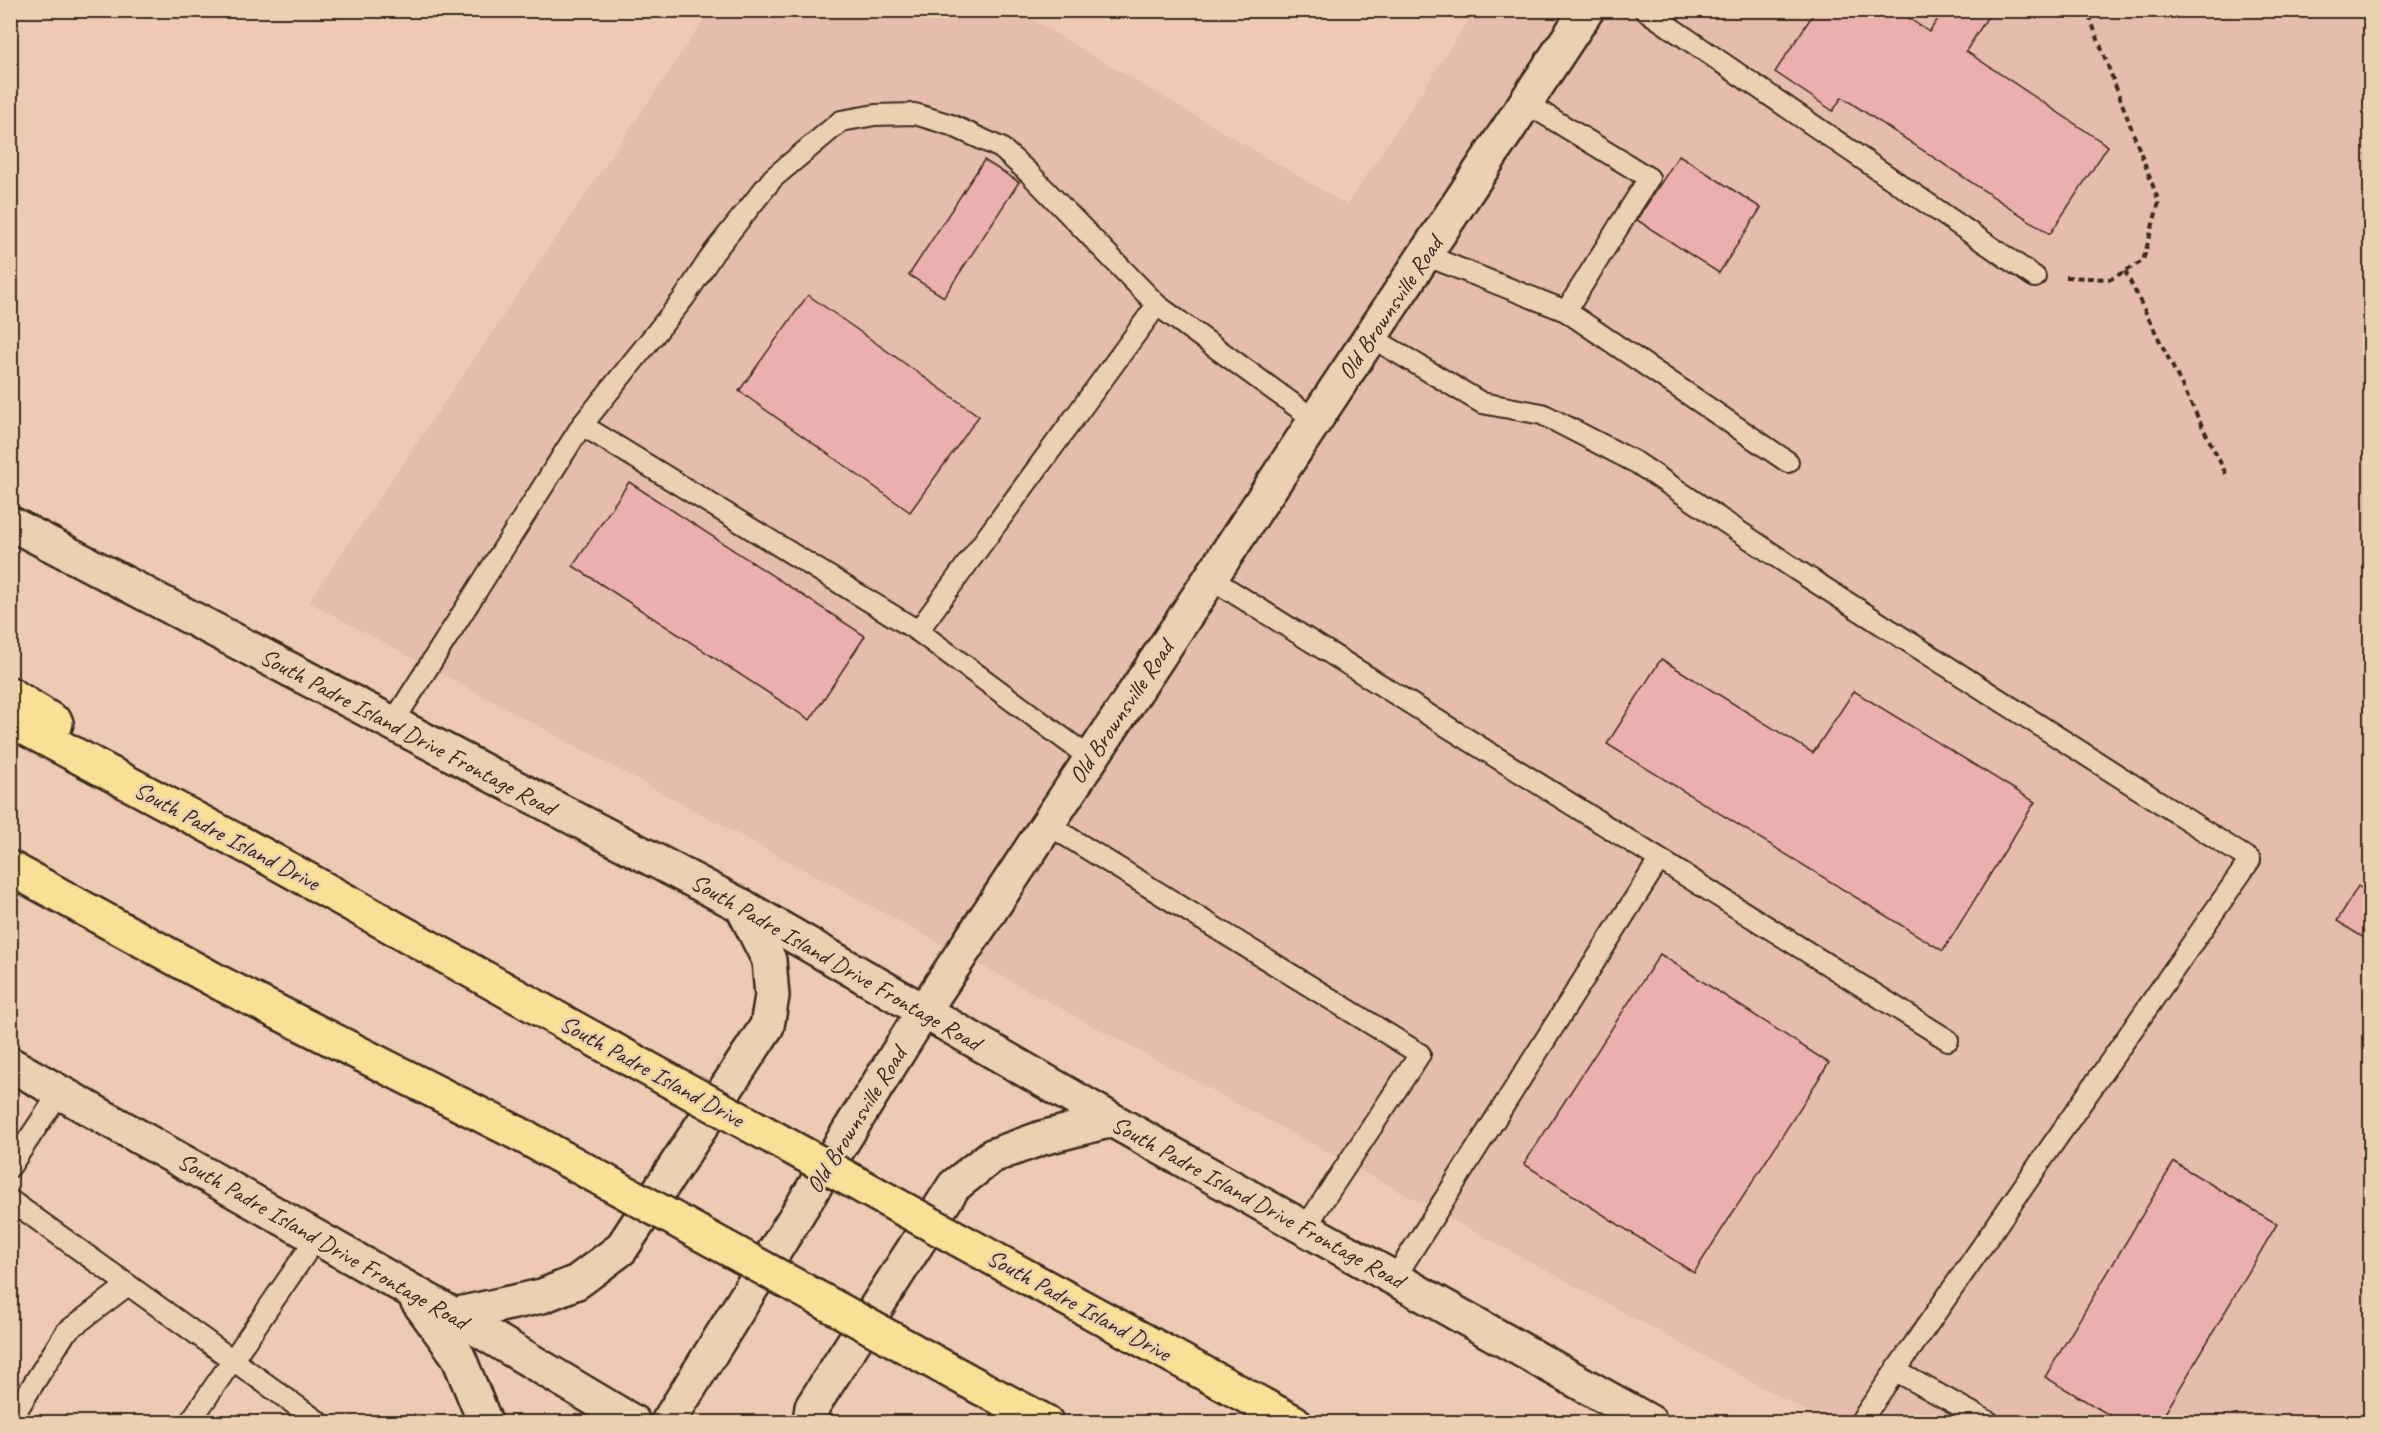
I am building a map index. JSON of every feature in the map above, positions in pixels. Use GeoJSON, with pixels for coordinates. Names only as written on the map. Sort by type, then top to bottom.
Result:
{"type":"FeatureCollection","features":[{"type":"Feature","properties":{"kind":"highway"},"geometry":{"type":"LineString","coordinates":[[10,694],[265,856]]}},
{"type":"Feature","properties":{"kind":"highway","name":"South Padre Island Drive"},"geometry":{"type":"LineString","coordinates":[[10,720],[265,856],[592,1038],[1294,1422]]}},
{"type":"Feature","properties":{"kind":"highway"},"geometry":{"type":"LineString","coordinates":[[10,868],[222,984],[525,1137],[1046,1422]]}},
{"type":"Feature","properties":{"kind":"highway"},"geometry":{"type":"LineString","coordinates":[[10,886],[222,984]]}},
{"type":"Feature","properties":{"kind":"main road","name":"Old Brownsville Road"},"geometry":{"type":"LineString","coordinates":[[668,1422],[923,1012],[1587,10]]}},
{"type":"Feature","properties":{"kind":"main road","name":"South Padre Island Drive Frontage Road"},"geometry":{"type":"LineString","coordinates":[[10,523],[742,906],[1113,1120],[1650,1422]]}},
{"type":"Feature","properties":{"kind":"main road"},"geometry":{"type":"LineString","coordinates":[[454,1315],[542,1296],[577,1282],[621,1249],[767,1026],[772,996],[770,960],[742,906]]}},
{"type":"Feature","properties":{"kind":"main road","name":"South Padre Island Drive Frontage Road"},"geometry":{"type":"LineString","coordinates":[[10,1064],[454,1315],[633,1422]]}},
{"type":"Feature","properties":{"kind":"main road"},"geometry":{"type":"LineString","coordinates":[[810,1422],[812,1407],[954,1186],[992,1156],[1042,1138],[1113,1120]]}},
{"type":"Feature","properties":{"kind":"main road"},"geometry":{"type":"LineString","coordinates":[[408,1289],[458,1356],[485,1422]]}},
{"type":"Feature","properties":{"kind":"lane"},"geometry":{"type":"LineString","coordinates":[[1645,10],[2035,276]]}},
{"type":"Feature","properties":{"kind":"lane"},"geometry":{"type":"LineString","coordinates":[[1526,103],[1649,178],[1566,311]]}},
{"type":"Feature","properties":{"kind":"lane"},"geometry":{"type":"LineString","coordinates":[[392,724],[582,425],[684,298],[714,252],[773,178],[841,120],[875,115],[915,114],[951,125],[1001,148],[1029,173],[1157,304],[1315,420]]}},
{"type":"Feature","properties":{"kind":"lane"},"geometry":{"type":"LineString","coordinates":[[1425,255],[1566,311],[1788,462]]}},
{"type":"Feature","properties":{"kind":"lane"},"geometry":{"type":"LineString","coordinates":[[918,631],[1157,304]]}},
{"type":"Feature","properties":{"kind":"lane"},"geometry":{"type":"LineString","coordinates":[[1371,337],[1482,403],[1542,414],[1637,463],[1805,576],[2250,860],[1860,1422]]}},
{"type":"Feature","properties":{"kind":"lane"},"geometry":{"type":"LineString","coordinates":[[582,425],[918,631],[1090,758]]}},
{"type":"Feature","properties":{"kind":"lane"},"geometry":{"type":"LineString","coordinates":[[1210,578],[1948,1040]]}},
{"type":"Feature","properties":{"kind":"lane"},"geometry":{"type":"LineString","coordinates":[[1047,824],[1420,1053],[1305,1228]]}},
{"type":"Feature","properties":{"kind":"lane"},"geometry":{"type":"LineString","coordinates":[[1394,1279],[1659,860]]}},
{"type":"Feature","properties":{"kind":"lane"},"geometry":{"type":"LineString","coordinates":[[10,1167],[60,1092]]}},
{"type":"Feature","properties":{"kind":"lane"},"geometry":{"type":"LineString","coordinates":[[10,1200],[319,1422]]}},
{"type":"Feature","properties":{"kind":"lane"},"geometry":{"type":"LineString","coordinates":[[190,1422],[317,1237]]}},
{"type":"Feature","properties":{"kind":"lane"},"geometry":{"type":"LineString","coordinates":[[10,1421],[66,1332],[128,1285]]}},
{"type":"Feature","properties":{"kind":"lane"},"geometry":{"type":"LineString","coordinates":[[1896,1371],[1989,1422]]}},
{"type":"Feature","properties":{"kind":"path"},"geometry":{"type":"LineString","coordinates":[[2035,276],[2111,279],[2143,261],[2159,202],[2087,10]]}},
{"type":"Feature","properties":{"kind":"path"},"geometry":{"type":"LineString","coordinates":[[2125,271],[2228,478]]}},
{"type":"Feature","properties":{"kind":"shaded area"},"geometry":{"type":"Polygon","coordinates":[[[710,11],[1017,11],[1347,205],[1475,11],[2370,11],[2370,1422],[1827,1422],[309,602],[710,11]]]}},
{"type":"Feature","properties":{"kind":"building"},"geometry":{"type":"Polygon","coordinates":[[[1816,10],[1897,10],[1929,32],[1944,10],[1992,10],[1966,51],[2108,146],[2050,234],[1842,97],[1833,111],[1775,72],[1816,10]]]}},
{"type":"Feature","properties":{"kind":"building"},"geometry":{"type":"Polygon","coordinates":[[[1679,155],[1761,208],[1719,273],[1637,220],[1679,155]]]}},
{"type":"Feature","properties":{"kind":"building"},"geometry":{"type":"Polygon","coordinates":[[[984,160],[1019,182],[944,297],[909,275],[984,160]]]}},
{"type":"Feature","properties":{"kind":"building"},"geometry":{"type":"Polygon","coordinates":[[[808,295],[979,416],[910,512],[739,391],[808,295]]]}},
{"type":"Feature","properties":{"kind":"building"},"geometry":{"type":"Polygon","coordinates":[[[629,482],[865,636],[810,720],[573,566],[629,482]]]}},
{"type":"Feature","properties":{"kind":"building"},"geometry":{"type":"Polygon","coordinates":[[[1661,659],[1813,753],[1854,691],[2035,802],[1943,951],[1607,744],[1661,659]]]}},
{"type":"Feature","properties":{"kind":"building"},"geometry":{"type":"Polygon","coordinates":[[[2358,886],[2370,894],[2370,942],[2337,921],[2358,886]]]}},
{"type":"Feature","properties":{"kind":"building"},"geometry":{"type":"Polygon","coordinates":[[[1660,954],[1829,1063],[1694,1273],[1524,1164],[1660,954]]]}},
{"type":"Feature","properties":{"kind":"building"},"geometry":{"type":"Polygon","coordinates":[[[2174,1162],[2277,1224],[2160,1422],[2121,1422],[2045,1377],[2174,1162]]]}}]}
